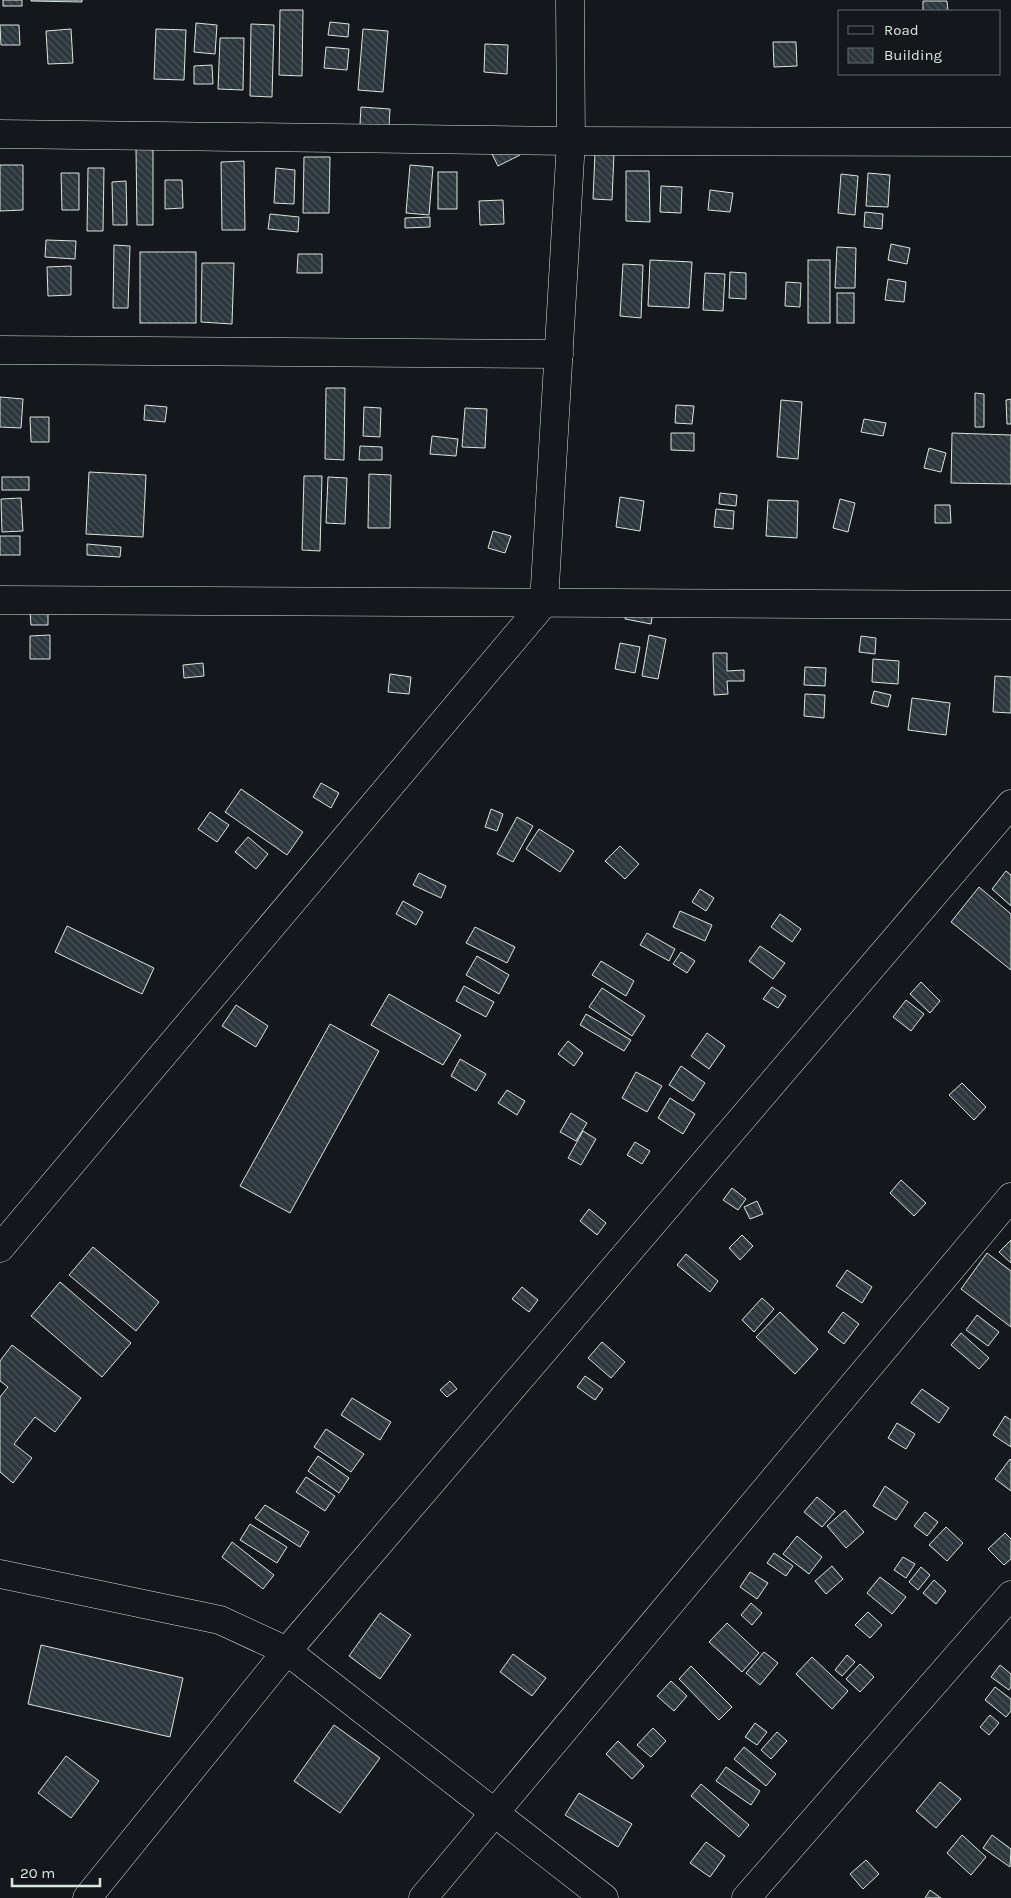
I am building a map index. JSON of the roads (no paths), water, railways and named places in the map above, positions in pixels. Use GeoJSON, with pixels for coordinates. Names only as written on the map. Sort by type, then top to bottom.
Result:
{"type":"FeatureCollection","features":[{"type":"Feature","properties":{"kind":"street"},"geometry":{"type":"LineString","coordinates":[[0,1248],[544,602],[571,141],[570,0]]}},
{"type":"Feature","properties":{"kind":"street"},"geometry":{"type":"LineString","coordinates":[[0,134],[571,141],[1011,142]]}},
{"type":"Feature","properties":{"kind":"street"},"geometry":{"type":"LineString","coordinates":[[0,350],[559,354]]}},
{"type":"Feature","properties":{"kind":"street"},"geometry":{"type":"LineString","coordinates":[[0,600],[1011,605]]}},
{"type":"Feature","properties":{"kind":"street"},"geometry":{"type":"LineString","coordinates":[[87,1898],[287,1651],[1011,804]]}},
{"type":"Feature","properties":{"kind":"street"},"geometry":{"type":"LineString","coordinates":[[422,1898],[1011,1197]]}},
{"type":"Feature","properties":{"kind":"street"},"geometry":{"type":"LineString","coordinates":[[0,1574],[220,1620],[287,1651],[604,1898]]}},
{"type":"Feature","properties":{"kind":"street"},"geometry":{"type":"LineString","coordinates":[[746,1898],[1011,1596]]}}]}
